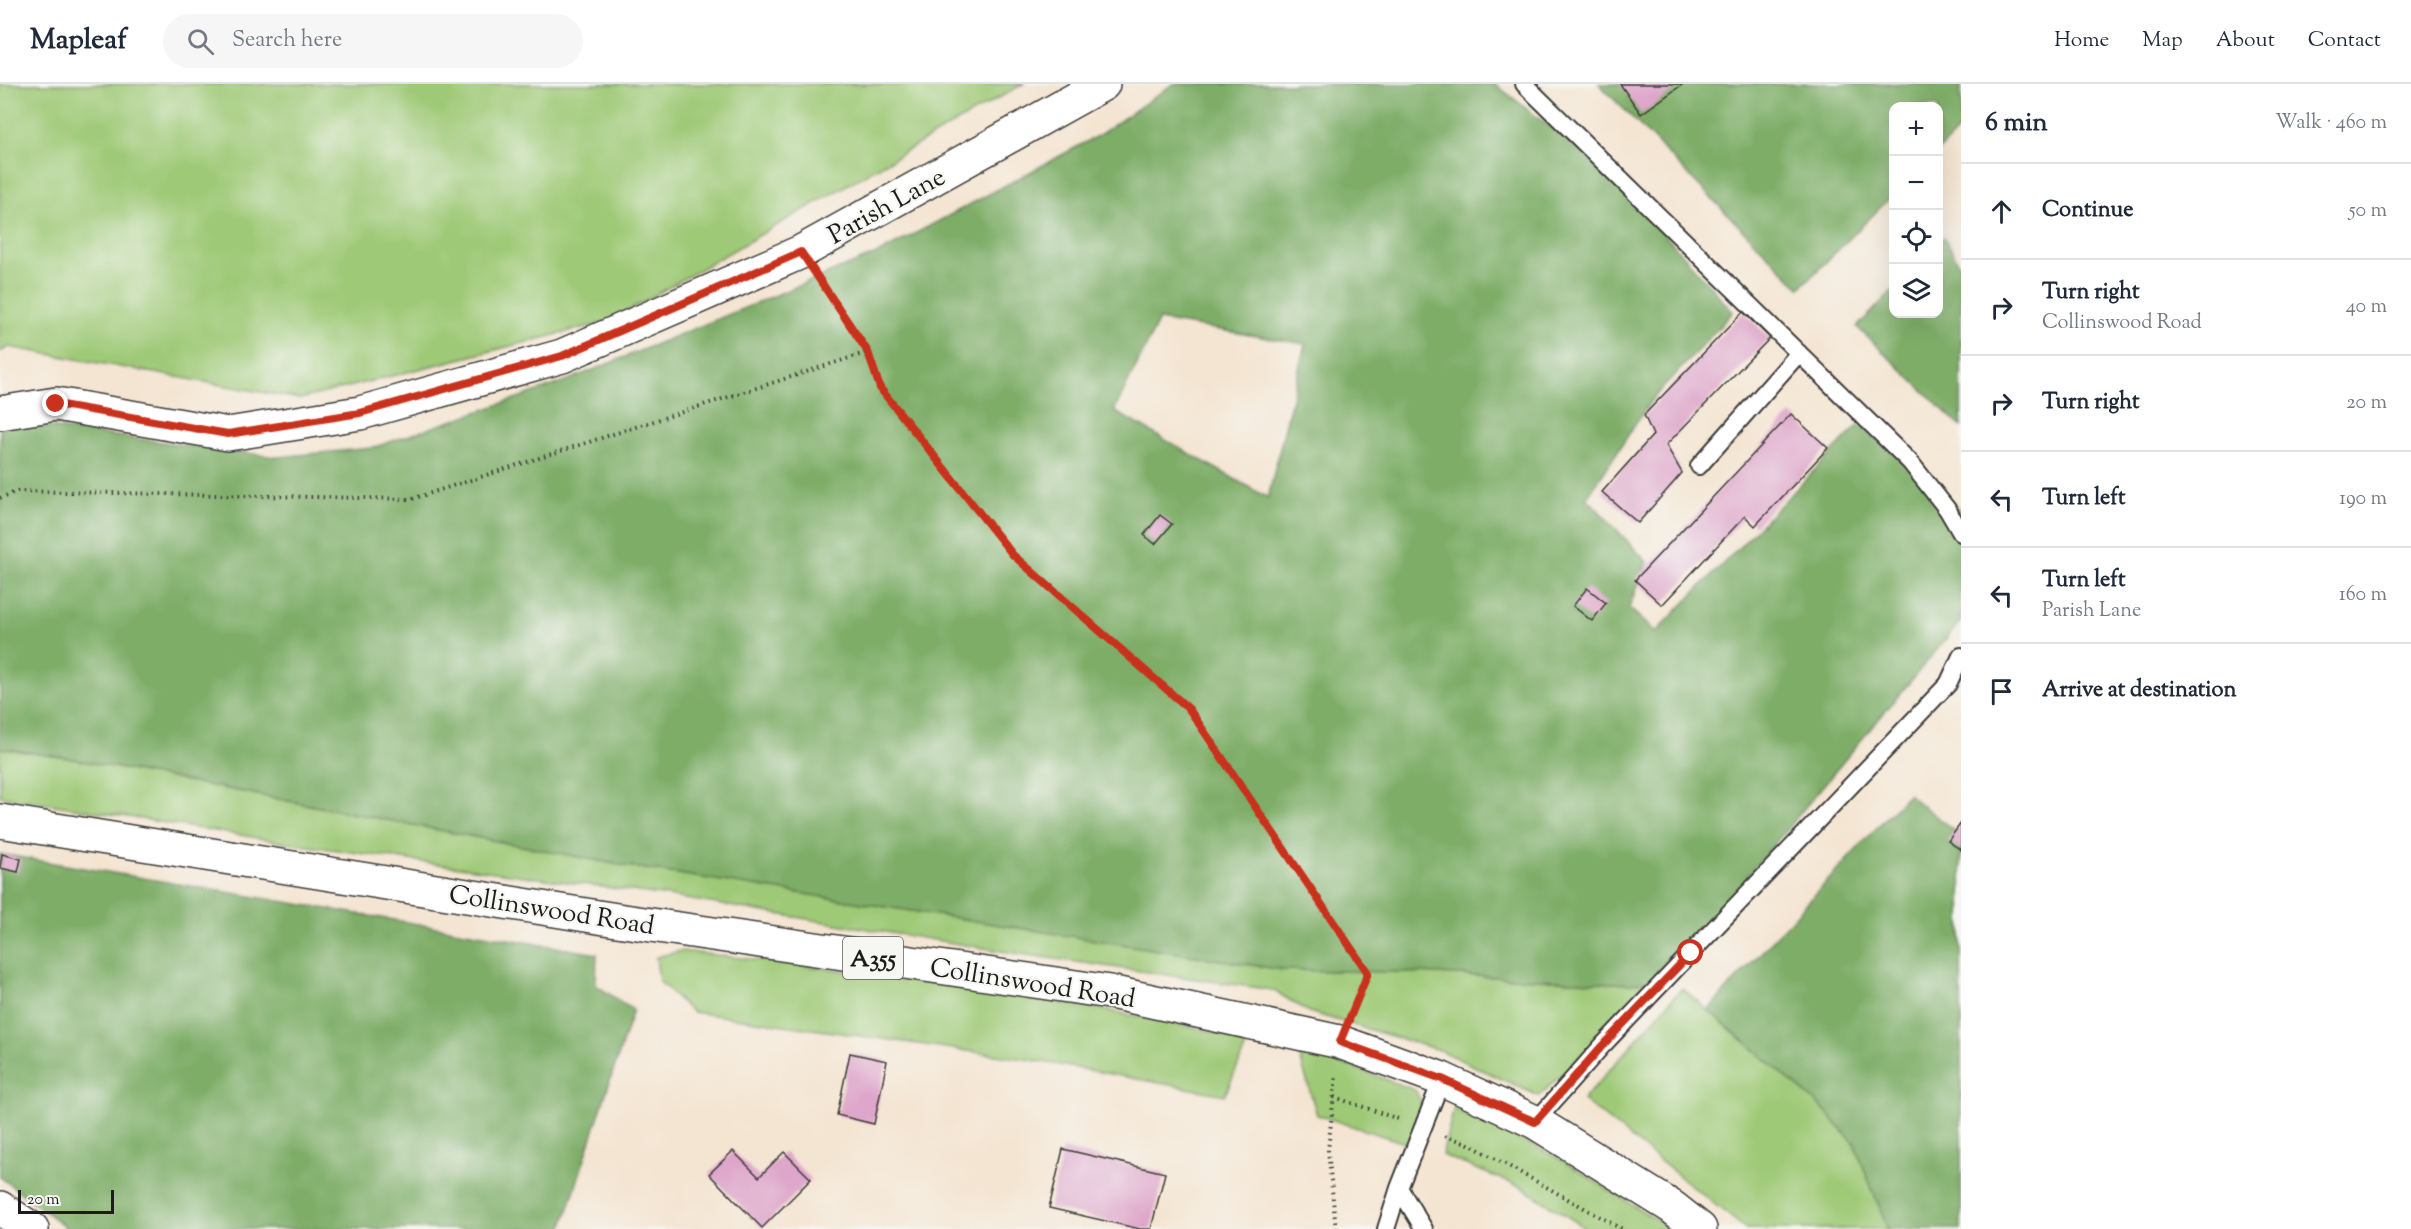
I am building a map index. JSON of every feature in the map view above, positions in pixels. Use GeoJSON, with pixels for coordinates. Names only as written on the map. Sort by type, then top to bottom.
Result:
{"type":"FeatureCollection","features":[{"type":"Feature","properties":{"kind":"main road","name":"Parish Lane"},"geometry":{"type":"LineString","coordinates":[[0,413],[56,404],[228,434],[360,413],[562,356],[801,252],[1103,84]]}},
{"type":"Feature","properties":{"kind":"main road","name":"Collinswood Road"},"geometry":{"type":"LineString","coordinates":[[0,820],[617,920],[1110,992],[1340,1042],[1442,1079],[1535,1122],[1672,1207],[1700,1229]]}},
{"type":"Feature","properties":{"kind":"main road"},"geometry":{"type":"LineString","coordinates":[[0,1208],[32,1229]]}},
{"type":"Feature","properties":{"kind":"lane"},"geometry":{"type":"LineString","coordinates":[[1524,84],[1910,462],[1947,509],[1961,533]]}},
{"type":"Feature","properties":{"kind":"lane"},"geometry":{"type":"LineString","coordinates":[[1699,466],[1799,353]]}},
{"type":"Feature","properties":{"kind":"lane"},"geometry":{"type":"LineString","coordinates":[[1535,1122],[1602,1046],[1948,684],[1961,657]]}},
{"type":"Feature","properties":{"kind":"lane"},"geometry":{"type":"LineString","coordinates":[[1386,1229],[1442,1079]]}},
{"type":"Feature","properties":{"kind":"lane"},"geometry":{"type":"LineString","coordinates":[[1400,1188],[1424,1229]]}},
{"type":"Feature","properties":{"kind":"path"},"geometry":{"type":"LineString","coordinates":[[801,252],[868,352],[880,388],[1013,555],[1189,709],[1368,973],[1340,1042],[1328,1150],[1336,1229]]}},
{"type":"Feature","properties":{"kind":"path"},"geometry":{"type":"LineString","coordinates":[[0,498],[18,491],[412,499],[868,352]]}},
{"type":"Feature","properties":{"kind":"path"},"geometry":{"type":"LineString","coordinates":[[1334,1097],[1467,1143],[1622,1229]]}},
{"type":"Feature","properties":{"kind":"green space"},"geometry":{"type":"Polygon","coordinates":[[[0,84],[1023,84],[610,321],[300,399],[9,347],[0,352],[0,84]]]}},
{"type":"Feature","properties":{"kind":"green space"},"geometry":{"type":"Polygon","coordinates":[[[1173,84],[1495,84],[1612,175],[1733,312],[1650,402],[1587,498],[1647,562],[1629,608],[1656,632],[1859,425],[1960,509],[1961,621],[1662,978],[1632,984],[1399,972],[1284,970],[615,864],[67,758],[0,748],[0,429],[17,423],[277,457],[372,448],[561,383],[881,252],[1099,135],[1173,84]],[[1159,320],[1114,411],[1268,498],[1305,344],[1159,320]]]}},
{"type":"Feature","properties":{"kind":"green space"},"geometry":{"type":"Polygon","coordinates":[[[1599,84],[1961,84],[1961,128],[1943,146],[1943,102],[1889,102],[1889,199],[1800,288],[1599,84]]]}},
{"type":"Feature","properties":{"kind":"green space"},"geometry":{"type":"Polygon","coordinates":[[[1943,238],[1961,268],[1961,427],[1857,327],[1889,294],[1889,318],[1943,318],[1943,238]]]}},
{"type":"Feature","properties":{"kind":"green space"},"geometry":{"type":"Polygon","coordinates":[[[0,748],[67,758],[615,864],[1284,970],[1399,972],[1632,984],[1662,978],[1539,1096],[1439,1050],[1309,1012],[1273,990],[1007,952],[668,896],[294,844],[0,796],[0,748]]]}},
{"type":"Feature","properties":{"kind":"green space"},"geometry":{"type":"Polygon","coordinates":[[[1908,794],[1961,836],[1961,1229],[1888,1229],[1854,1143],[1820,1106],[1708,1010],[1908,794]]]}},
{"type":"Feature","properties":{"kind":"green space"},"geometry":{"type":"Polygon","coordinates":[[[0,854],[597,954],[596,985],[633,1010],[562,1229],[68,1229],[0,1177],[0,854]]]}},
{"type":"Feature","properties":{"kind":"green space"},"geometry":{"type":"Polygon","coordinates":[[[681,951],[895,977],[1037,998],[1179,1024],[1249,1040],[1225,1095],[1038,1061],[692,1012],[659,981],[656,957],[681,951]]]}},
{"type":"Feature","properties":{"kind":"green space"},"geometry":{"type":"Polygon","coordinates":[[[1682,988],[1820,1106],[1854,1143],[1888,1229],[1746,1229],[1583,1100],[1682,988]]]}},
{"type":"Feature","properties":{"kind":"green space"},"geometry":{"type":"Polygon","coordinates":[[[1297,1047],[1415,1090],[1424,1107],[1408,1144],[1317,1115],[1297,1047]]]}},
{"type":"Feature","properties":{"kind":"green space"},"geometry":{"type":"Polygon","coordinates":[[[1454,1108],[1555,1156],[1671,1229],[1587,1229],[1523,1188],[1442,1155],[1454,1108]]]}},
{"type":"Feature","properties":{"kind":"building"},"geometry":{"type":"Polygon","coordinates":[[[1620,84],[1683,84],[1641,114],[1620,84]]]}},
{"type":"Feature","properties":{"kind":"building"},"geometry":{"type":"Polygon","coordinates":[[[1743,312],[1770,338],[1666,445],[1682,473],[1638,523],[1602,492],[1653,435],[1644,415],[1743,312]]]}},
{"type":"Feature","properties":{"kind":"building"},"geometry":{"type":"Polygon","coordinates":[[[1791,414],[1828,448],[1755,526],[1745,516],[1662,605],[1635,580],[1791,414]]]}},
{"type":"Feature","properties":{"kind":"building"},"geometry":{"type":"Polygon","coordinates":[[[1160,515],[1172,524],[1155,544],[1144,535],[1160,515]]]}},
{"type":"Feature","properties":{"kind":"building"},"geometry":{"type":"Polygon","coordinates":[[[1587,588],[1606,603],[1592,621],[1573,606],[1587,588]]]}},
{"type":"Feature","properties":{"kind":"building"},"geometry":{"type":"Polygon","coordinates":[[[1961,823],[1961,850],[1948,841],[1961,823]]]}},
{"type":"Feature","properties":{"kind":"building"},"geometry":{"type":"Polygon","coordinates":[[[2,854],[21,859],[18,872],[0,868],[2,854]]]}},
{"type":"Feature","properties":{"kind":"building"},"geometry":{"type":"Polygon","coordinates":[[[850,1053],[887,1061],[874,1124],[837,1115],[850,1053]]]}},
{"type":"Feature","properties":{"kind":"building"},"geometry":{"type":"Polygon","coordinates":[[[1063,1149],[1165,1173],[1151,1229],[1140,1229],[1049,1208],[1063,1149]]]}},
{"type":"Feature","properties":{"kind":"building"},"geometry":{"type":"Polygon","coordinates":[[[733,1151],[759,1177],[784,1152],[811,1179],[762,1228],[709,1174],[733,1151]]]}},
{"type":"Feature","properties":{"kind":"route"},"geometry":{"type":"LineString","coordinates":[[56,404],[228,434],[360,413],[562,356],[801,252],[868,352],[880,388],[1013,555],[1189,709],[1368,973],[1340,1042],[1442,1079],[1535,1122],[1602,1046],[1691,953]]}}]}
